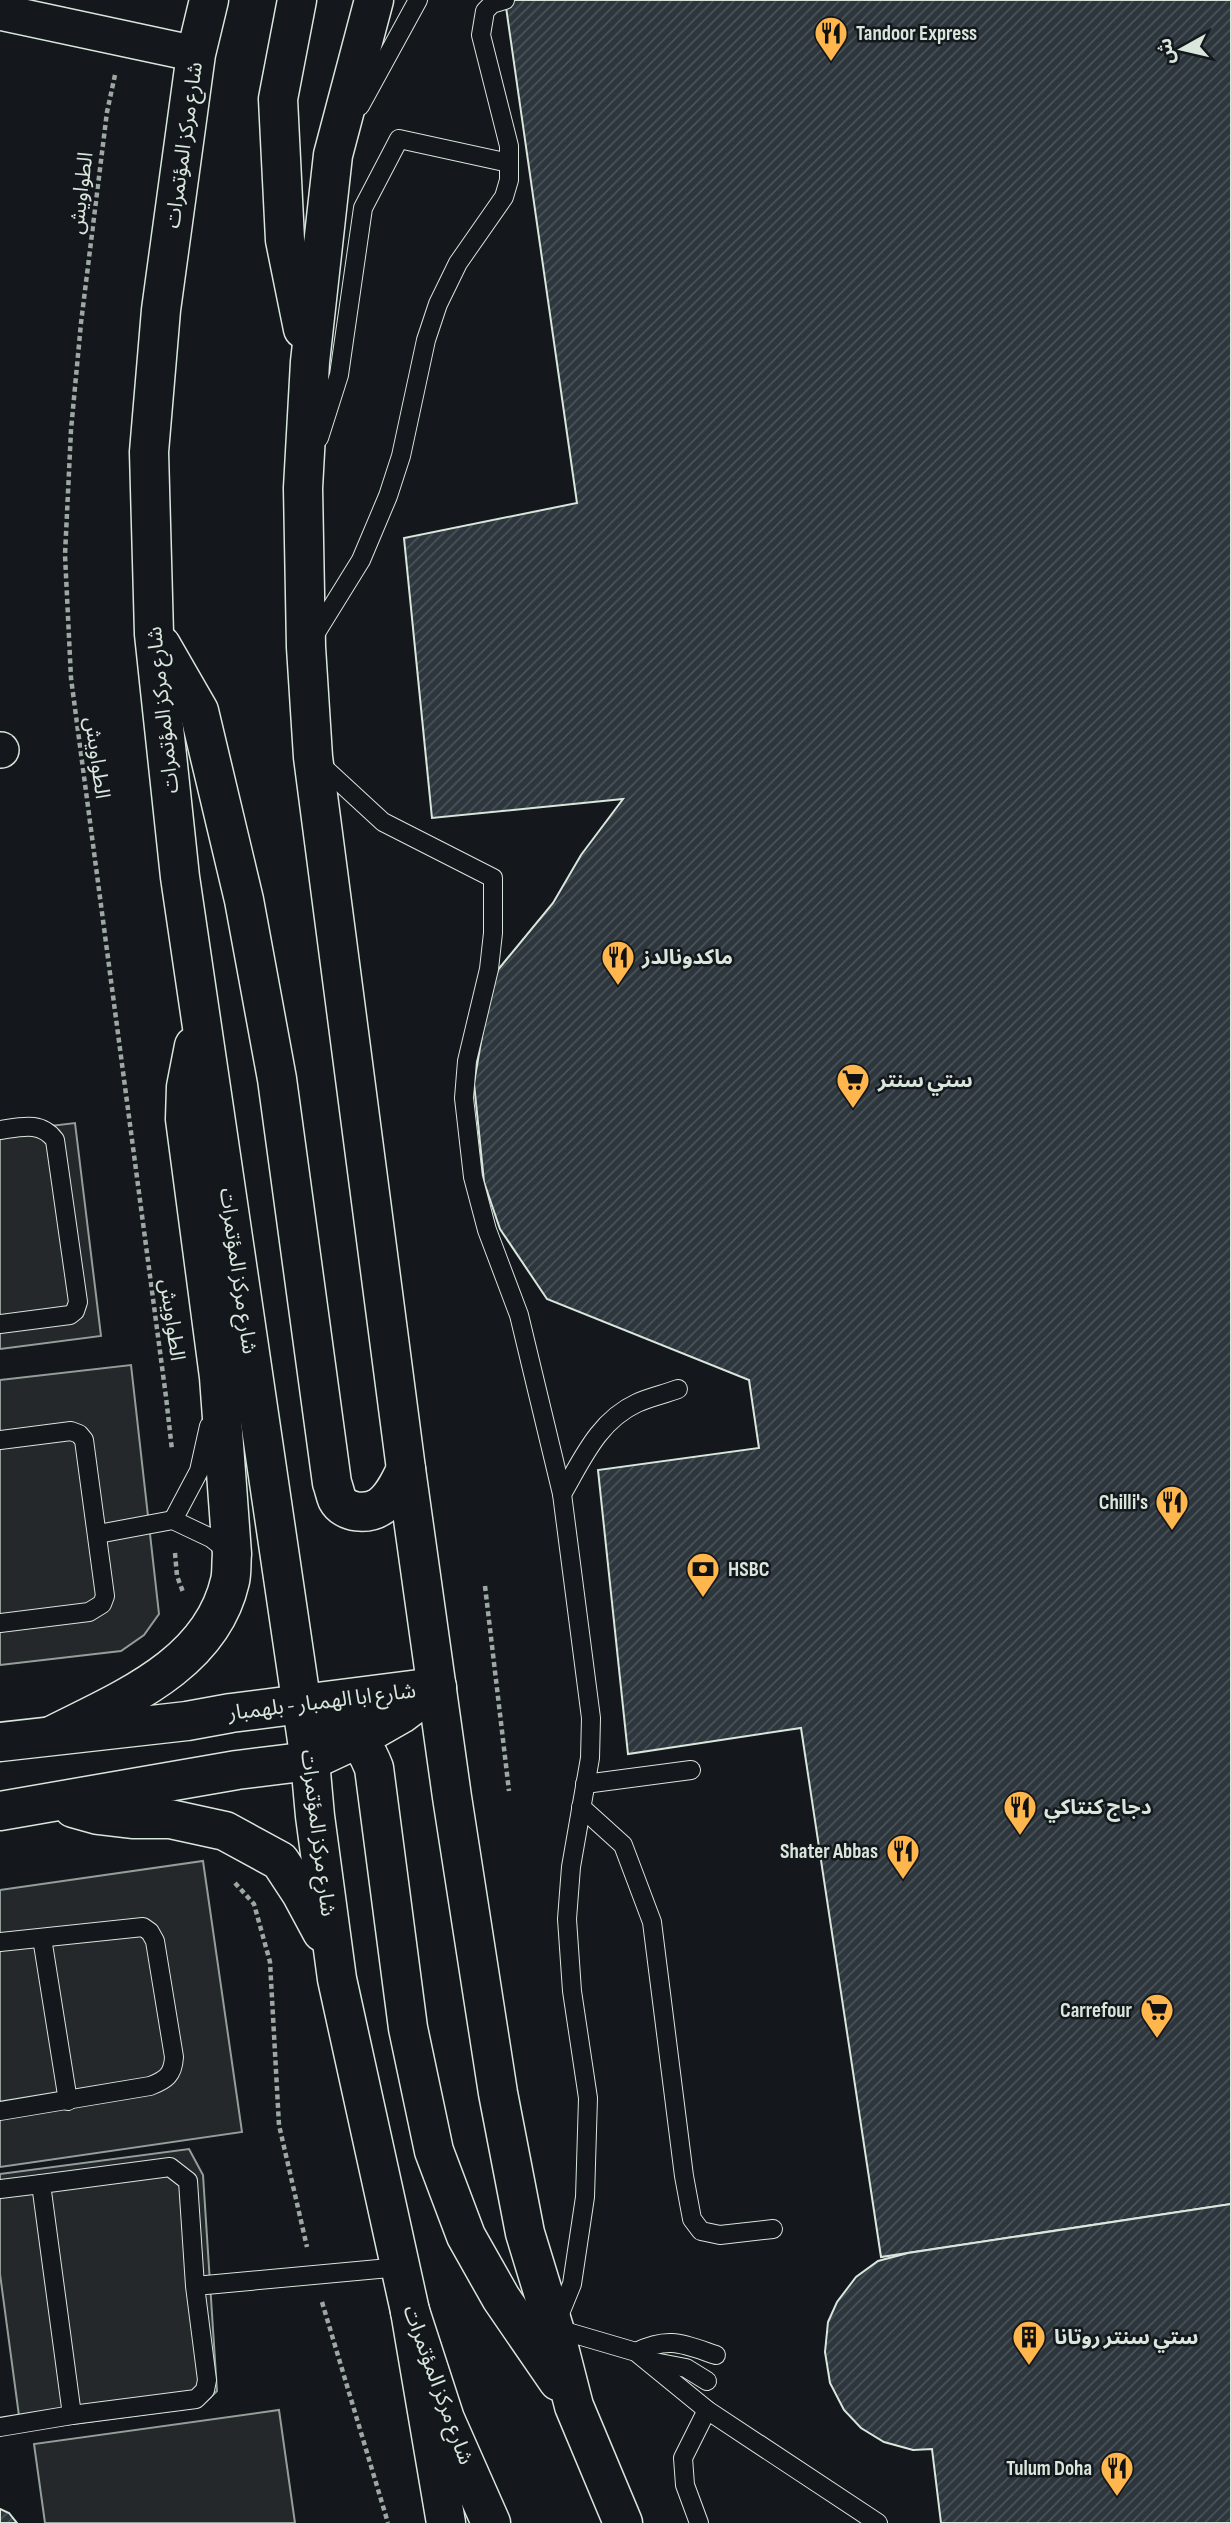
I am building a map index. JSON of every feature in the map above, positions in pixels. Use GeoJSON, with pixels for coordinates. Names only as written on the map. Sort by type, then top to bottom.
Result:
{"type":"FeatureCollection","features":[{"type":"Feature","properties":{"kind":"street","name":"شارع مركز المؤتمرات"},"geometry":{"type":"LineString","coordinates":[[209,0],[196,54],[161,310],[149,452],[155,634],[180,877],[310,1761],[337,1979],[410,2311],[445,2419],[491,2523]]}},
{"type":"Feature","properties":{"kind":"street"},"geometry":{"type":"LineString","coordinates":[[297,0],[278,99],[285,240],[310,362]]}},
{"type":"Feature","properties":{"kind":"street"},"geometry":{"type":"LineString","coordinates":[[374,0],[333,155],[310,362],[303,488],[306,648],[313,757],[406,1469],[452,1797],[514,2180],[525,2232],[574,2406],[623,2523]]}},
{"type":"Feature","properties":{"kind":"street"},"geometry":{"type":"LineString","coordinates":[[0,12],[196,54]]}},
{"type":"Feature","properties":{"kind":"street"},"geometry":{"type":"LineString","coordinates":[[155,634],[199,711],[244,900],[277,1079],[336,1498],[342,1506],[351,1510],[371,1511],[389,1498],[406,1469]]}},
{"type":"Feature","properties":{"kind":"street"},"geometry":{"type":"LineString","coordinates":[[53,1735],[147,1686],[183,1659],[209,1631],[231,1580],[232,1555],[219,1377],[185,1119],[191,1055],[202,1024]]}},
{"type":"Feature","properties":{"kind":"street","name":"شارع ابا الهمبار - بلهمبار"},"geometry":{"type":"LineString","coordinates":[[0,1742],[187,1721],[437,1687]]}},
{"type":"Feature","properties":{"kind":"street","name":"شارع ابا الهمبار - بلهمبار"},"geometry":{"type":"LineString","coordinates":[[0,1811],[237,1770],[310,1761],[401,1714],[437,1687]]}},
{"type":"Feature","properties":{"kind":"street"},"geometry":{"type":"LineString","coordinates":[[301,1704],[345,1726],[359,1738],[374,1768],[408,2028],[434,2151],[466,2235],[501,2298],[574,2406]]}},
{"type":"Feature","properties":{"kind":"street"},"geometry":{"type":"LineString","coordinates":[[54,1802],[98,1815],[132,1819],[170,1819],[225,1830],[280,1861],[320,1925],[337,1979]]}},
{"type":"Feature","properties":{"kind":"street"},"geometry":{"type":"LineString","coordinates":[[410,2311],[446,2523]]}},
{"type":"Feature","properties":{"kind":"lane"},"geometry":{"type":"LineString","coordinates":[[333,155],[418,0]]}},
{"type":"Feature","properties":{"kind":"lane"},"geometry":{"type":"LineString","coordinates":[[306,648],[362,560],[401,456],[426,340],[438,304],[458,263],[503,197],[509,180],[509,146],[481,35],[485,10],[492,4],[505,0]]}},
{"type":"Feature","properties":{"kind":"lane"},"geometry":{"type":"LineString","coordinates":[[303,488],[339,375],[363,208],[399,139],[509,163]]}},
{"type":"Feature","properties":{"kind":"lane"},"geometry":{"type":"LineString","coordinates":[[313,757],[383,822],[494,878],[489,969],[467,1060],[464,1098],[472,1177],[486,1230],[519,1315],[562,1494],[591,1718],[590,1758],[571,1867],[568,1919],[572,1991],[588,2098],[585,2197],[572,2284],[554,2328],[686,2368],[707,2381]]}},
{"type":"Feature","properties":{"kind":"lane"},"geometry":{"type":"LineString","coordinates":[[0,1130],[40,1127],[49,1132],[55,1140],[78,1302],[75,1311],[69,1315],[0,1324]]}},
{"type":"Feature","properties":{"kind":"lane"},"geometry":{"type":"LineString","coordinates":[[173,1520],[199,1471],[219,1377]]}},
{"type":"Feature","properties":{"kind":"lane"},"geometry":{"type":"LineString","coordinates":[[562,1494],[597,1434],[609,1421],[636,1403],[678,1389]]}},
{"type":"Feature","properties":{"kind":"lane"},"geometry":{"type":"LineString","coordinates":[[0,1440],[64,1432],[79,1434],[86,1448],[105,1596],[102,1604],[89,1612],[0,1623]]}},
{"type":"Feature","properties":{"kind":"lane"},"geometry":{"type":"LineString","coordinates":[[98,1534],[173,1520],[211,1538],[232,1555]]}},
{"type":"Feature","properties":{"kind":"lane"},"geometry":{"type":"LineString","coordinates":[[585,1784],[691,1770]]}},
{"type":"Feature","properties":{"kind":"lane"},"geometry":{"type":"LineString","coordinates":[[581,1807],[623,1844],[652,1922],[684,2176],[692,2219],[701,2231],[720,2235],[773,2229]]}},
{"type":"Feature","properties":{"kind":"lane"},"geometry":{"type":"LineString","coordinates":[[0,1942],[143,1927],[155,1941],[174,2057],[168,2078],[160,2082],[68,2101],[0,2111]]}},
{"type":"Feature","properties":{"kind":"lane"},"geometry":{"type":"LineString","coordinates":[[42,1938],[68,2101]]}},
{"type":"Feature","properties":{"kind":"lane"},"geometry":{"type":"LineString","coordinates":[[0,2189],[170,2167],[188,2181],[195,2286],[207,2380],[205,2390],[196,2399],[0,2427]]}},
{"type":"Feature","properties":{"kind":"lane"},"geometry":{"type":"LineString","coordinates":[[41,2183],[72,2415]]}},
{"type":"Feature","properties":{"kind":"lane"},"geometry":{"type":"LineString","coordinates":[[195,2286],[400,2267]]}},
{"type":"Feature","properties":{"kind":"lane"},"geometry":{"type":"LineString","coordinates":[[640,2356],[655,2343],[681,2343],[716,2355]]}},
{"type":"Feature","properties":{"kind":"lane"},"geometry":{"type":"LineString","coordinates":[[640,2356],[707,2410],[878,2523]]}},
{"type":"Feature","properties":{"kind":"lane"},"geometry":{"type":"LineString","coordinates":[[699,2523],[685,2485],[683,2458],[707,2410]]}},
{"type":"Feature","properties":{"kind":"path","name":"الطواويش"},"geometry":{"type":"LineString","coordinates":[[123,39],[107,113],[80,323],[65,555],[71,678],[165,1383],[173,1461]]}},
{"type":"Feature","properties":{"kind":"path"},"geometry":{"type":"LineString","coordinates":[[173,1520],[177,1576],[191,1608],[209,1631]]}},
{"type":"Feature","properties":{"kind":"path"},"geometry":{"type":"LineString","coordinates":[[485,1586],[509,1791]]}},
{"type":"Feature","properties":{"kind":"path"},"geometry":{"type":"LineString","coordinates":[[231,1835],[217,1863],[254,1904],[270,1962],[279,2125],[313,2274],[388,2523]]}},
{"type":"Feature","properties":{"kind":"shaded area"},"geometry":{"type":"Polygon","coordinates":[[[75,1123],[101,1336],[0,1349],[0,1132],[75,1123]]]}},
{"type":"Feature","properties":{"kind":"shaded area"},"geometry":{"type":"Polygon","coordinates":[[[131,1365],[159,1614],[144,1635],[121,1651],[0,1665],[0,1380],[131,1365]]]}},
{"type":"Feature","properties":{"kind":"shaded area"},"geometry":{"type":"Polygon","coordinates":[[[203,1861],[242,2132],[0,2167],[0,1890],[203,1861]]]}},
{"type":"Feature","properties":{"kind":"shaded area"},"geometry":{"type":"Polygon","coordinates":[[[189,2149],[203,2175],[217,2391],[200,2407],[21,2431],[0,2274],[0,2174],[189,2149]]]}},
{"type":"Feature","properties":{"kind":"shaded area"},"geometry":{"type":"Polygon","coordinates":[[[279,2410],[295,2523],[45,2523],[34,2444],[279,2410]]]}},
{"type":"Feature","properties":{"kind":"building","name":"ستي سنتر"},"geometry":{"type":"Polygon","coordinates":[[[505,0],[1231,0],[1231,2204],[881,2257],[801,1728],[628,1754],[598,1470],[759,1448],[749,1380],[547,1299],[500,1229],[484,1182],[474,1083],[492,977],[553,903],[581,855],[623,799],[432,818],[404,538],[577,503],[505,0]]]}},
{"type":"Feature","properties":{"kind":"building","name":"ستي سنتر روتانا"},"geometry":{"type":"Polygon","coordinates":[[[1231,2204],[1231,2523],[941,2523],[932,2449],[913,2450],[884,2442],[861,2428],[844,2410],[830,2383],[825,2352],[828,2322],[837,2302],[856,2277],[878,2261],[908,2253],[1231,2204]]]}},
{"type":"Feature","properties":{"kind":"building"},"geometry":{"type":"Polygon","coordinates":[[[0,2509],[9,2513],[17,2523],[0,2523],[0,2509]]]}},
{"type":"Feature","properties":{"kind":"place","name":"Tandoor Express"},"geometry":{"type":"Point","coordinates":[831,63]}},
{"type":"Feature","properties":{"kind":"place","name":"ماكدونالدز"},"geometry":{"type":"Point","coordinates":[618,987]}},
{"type":"Feature","properties":{"kind":"place","name":"ستي سنتر"},"geometry":{"type":"Point","coordinates":[853,1110]}},
{"type":"Feature","properties":{"kind":"place","name":"Chilli's"},"geometry":{"type":"Point","coordinates":[1172,1532]}},
{"type":"Feature","properties":{"kind":"place","name":"HSBC"},"geometry":{"type":"Point","coordinates":[703,1599]}},
{"type":"Feature","properties":{"kind":"place","name":"دجاج كنتاكي"},"geometry":{"type":"Point","coordinates":[1020,1837]}},
{"type":"Feature","properties":{"kind":"place","name":"Shater Abbas"},"geometry":{"type":"Point","coordinates":[903,1881]}},
{"type":"Feature","properties":{"kind":"place","name":"Carrefour"},"geometry":{"type":"Point","coordinates":[1157,2040]}},
{"type":"Feature","properties":{"kind":"place","name":"ستي سنتر روتانا"},"geometry":{"type":"Point","coordinates":[1029,2367]}},
{"type":"Feature","properties":{"kind":"place","name":"Tulum Doha"},"geometry":{"type":"Point","coordinates":[1117,2498]}}]}
